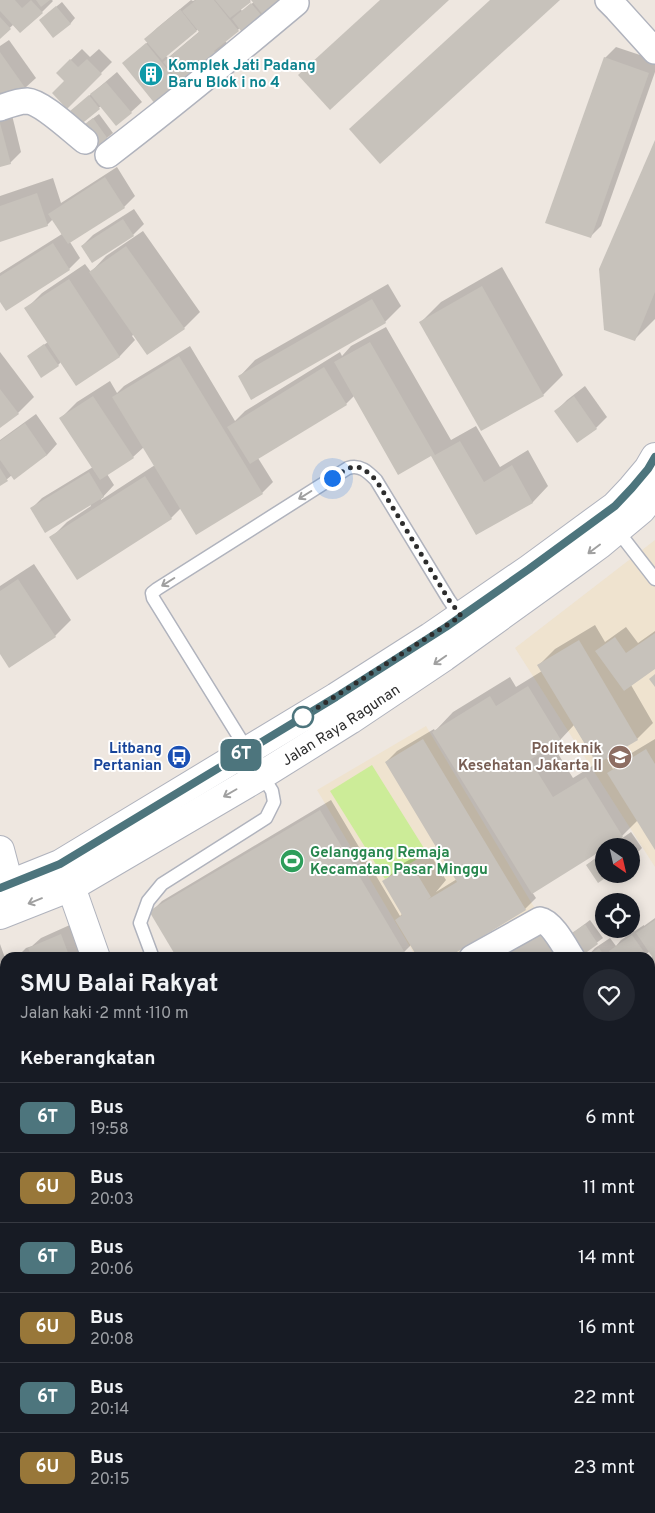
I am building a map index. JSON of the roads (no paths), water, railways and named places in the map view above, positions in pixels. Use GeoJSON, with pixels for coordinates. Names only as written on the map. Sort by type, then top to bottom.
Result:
{"type":"FeatureCollection","features":[{"type":"Feature","properties":{"kind":"main road","name":"Jalan Raya Ragunan"},"geometry":{"type":"LineString","coordinates":[[5,886],[60,864],[336,697],[468,626],[586,554],[641,510],[653,474]]}},
{"type":"Feature","properties":{"kind":"main road","name":"Jalan Raya Ragunan"},"geometry":{"type":"LineString","coordinates":[[0,916],[71,887],[262,775],[366,710],[468,626],[529,569],[615,506],[632,488],[653,474]]}},
{"type":"Feature","properties":{"kind":"main road"},"geometry":{"type":"LineString","coordinates":[[0,850],[5,886]]}},
{"type":"Feature","properties":{"kind":"main road"},"geometry":{"type":"LineString","coordinates":[[71,887],[94,952]]}},
{"type":"Feature","properties":{"kind":"street"},"geometry":{"type":"LineString","coordinates":[[108,154],[154,120],[248,44],[296,3],[293,0]]}},
{"type":"Feature","properties":{"kind":"street"},"geometry":{"type":"LineString","coordinates":[[608,0],[655,51]]}},
{"type":"Feature","properties":{"kind":"street"},"geometry":{"type":"LineString","coordinates":[[0,108],[25,101],[33,102],[43,107],[85,141]]}},
{"type":"Feature","properties":{"kind":"street"},"geometry":{"type":"LineString","coordinates":[[483,952],[540,920],[550,925],[568,952]]}},
{"type":"Feature","properties":{"kind":"lane"},"geometry":{"type":"LineString","coordinates":[[151,952],[140,923],[148,901],[162,884],[266,818],[274,802],[272,791],[153,598],[152,593],[157,588],[348,468],[356,466],[363,469],[376,480],[449,600],[468,626]]}},
{"type":"Feature","properties":{"kind":"lane"},"geometry":{"type":"LineString","coordinates":[[618,530],[655,579]]}},
{"type":"Feature","properties":{"kind":"place","name":"Komplek Jati Padang Baru Blok i no 4"},"geometry":{"type":"Point","coordinates":[151,74]}},
{"type":"Feature","properties":{"kind":"place","name":"Litbang Pertanian"},"geometry":{"type":"Point","coordinates":[179,757]}},
{"type":"Feature","properties":{"kind":"place","name":"Politeknik Kesehatan Jakarta II"},"geometry":{"type":"Point","coordinates":[620,757]}},
{"type":"Feature","properties":{"kind":"place","name":"Gelanggang Remaja Kecamatan Pasar Minggu"},"geometry":{"type":"Point","coordinates":[292,861]}}]}
